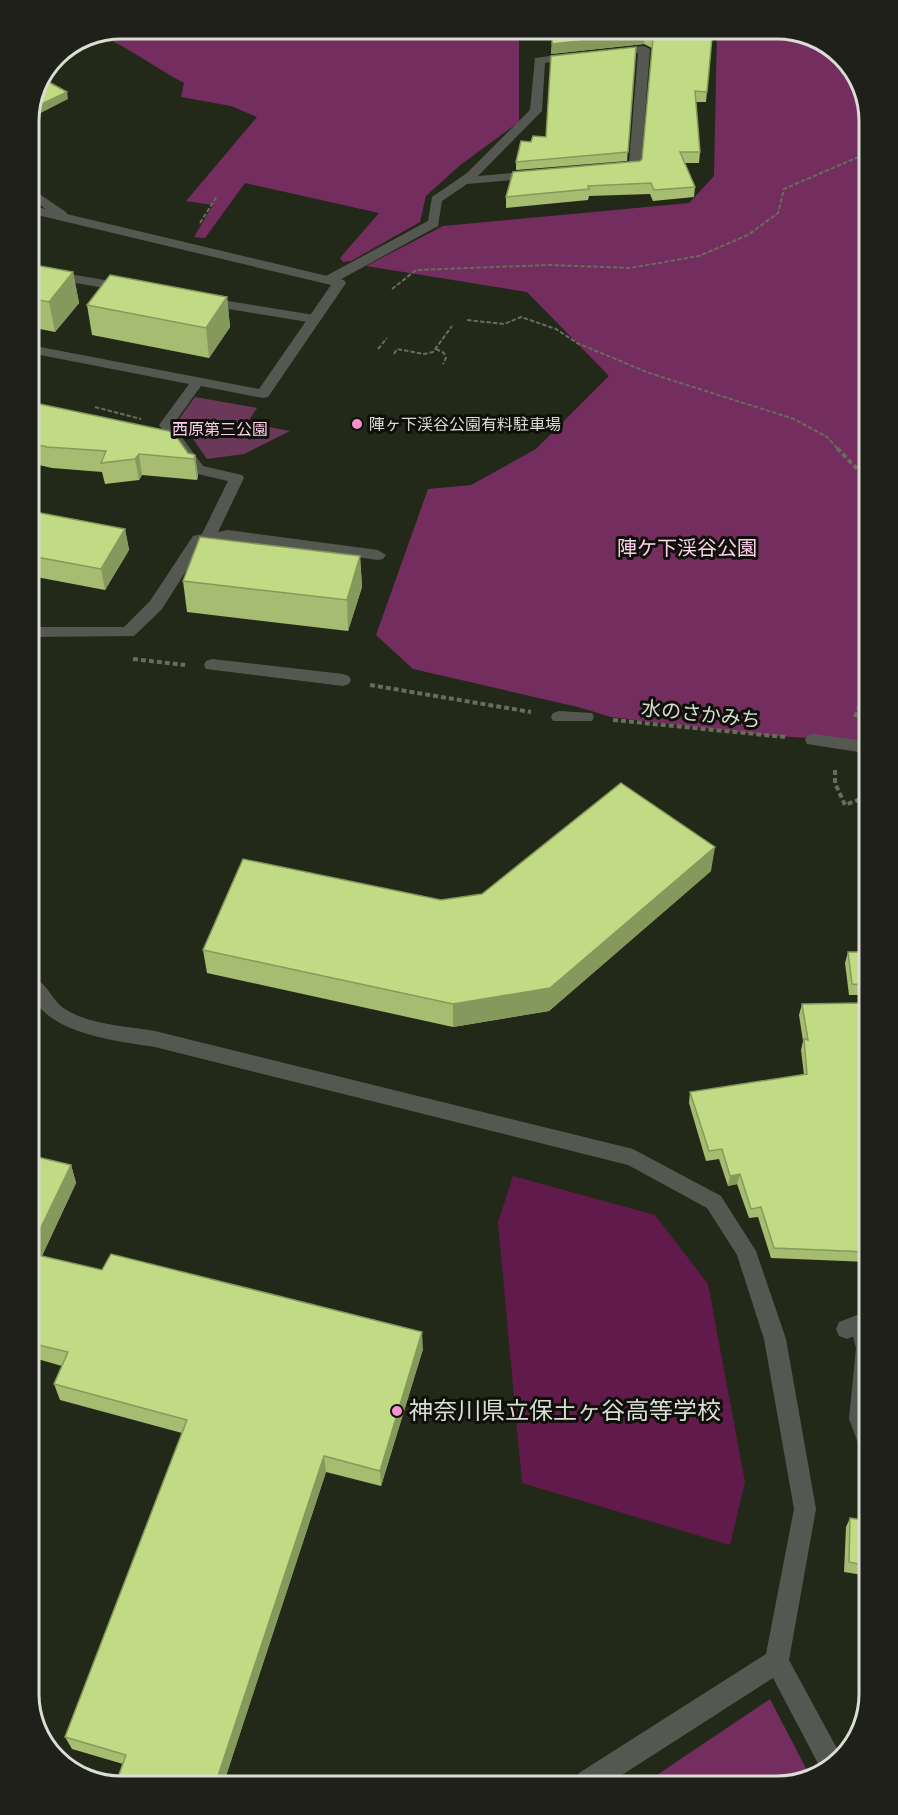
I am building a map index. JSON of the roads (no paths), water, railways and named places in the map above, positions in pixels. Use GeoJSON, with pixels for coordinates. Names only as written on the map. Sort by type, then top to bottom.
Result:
{"type":"FeatureCollection","features":[{"type":"Feature","properties":{"kind":"street"},"geometry":{"type":"LineString","coordinates":[[329,280],[434,223],[436,200],[464,181],[536,111],[539,60],[644,49],[635,166],[600,169]]}},
{"type":"Feature","properties":{"kind":"street"},"geometry":{"type":"LineString","coordinates":[[464,181],[544,174]]}},
{"type":"Feature","properties":{"kind":"street"},"geometry":{"type":"LineString","coordinates":[[39,198],[62,215]]}},
{"type":"Feature","properties":{"kind":"street"},"geometry":{"type":"LineString","coordinates":[[39,213],[62,215],[339,283],[263,394],[39,351]]}},
{"type":"Feature","properties":{"kind":"street"},"geometry":{"type":"LineString","coordinates":[[39,273],[143,291]]}},
{"type":"Feature","properties":{"kind":"street"},"geometry":{"type":"LineString","coordinates":[[189,298],[315,320]]}},
{"type":"Feature","properties":{"kind":"street"},"geometry":{"type":"LineString","coordinates":[[198,381],[166,425],[198,470],[237,478],[207,539]]}},
{"type":"Feature","properties":{"kind":"street"},"geometry":{"type":"LineString","coordinates":[[39,632],[129,632],[156,605],[198,540],[228,535],[378,555]]}},
{"type":"Feature","properties":{"kind":"street"},"geometry":{"type":"LineString","coordinates":[[212,665],[343,680]]}},
{"type":"Feature","properties":{"kind":"street"},"geometry":{"type":"LineString","coordinates":[[559,717],[586,717]]}},
{"type":"Feature","properties":{"kind":"street"},"geometry":{"type":"LineString","coordinates":[[813,740],[859,746]]}},
{"type":"Feature","properties":{"kind":"street"},"geometry":{"type":"LineString","coordinates":[[39,992],[57,1014],[100,1030],[155,1039],[633,1158],[714,1202],[746,1251],[775,1339],[805,1509],[777,1661],[829,1758]]}},
{"type":"Feature","properties":{"kind":"street"},"geometry":{"type":"LineString","coordinates":[[597,1776],[777,1661]]}},
{"type":"Feature","properties":{"kind":"place","name":"陣ヶ下渓谷公園有料駐車場"},"geometry":{"type":"Point","coordinates":[357,424]}},
{"type":"Feature","properties":{"kind":"place","name":"神奈川県立保土ヶ谷高等学校"},"geometry":{"type":"Point","coordinates":[397,1411]}},
{"type":"Feature","properties":{"kind":"park label","name":"西原第三公園"},"geometry":{"type":"Point","coordinates":[220,429]}},
{"type":"Feature","properties":{"kind":"park label","name":"陣ケ下渓谷公園"},"geometry":{"type":"Point","coordinates":[687,548]}}]}
